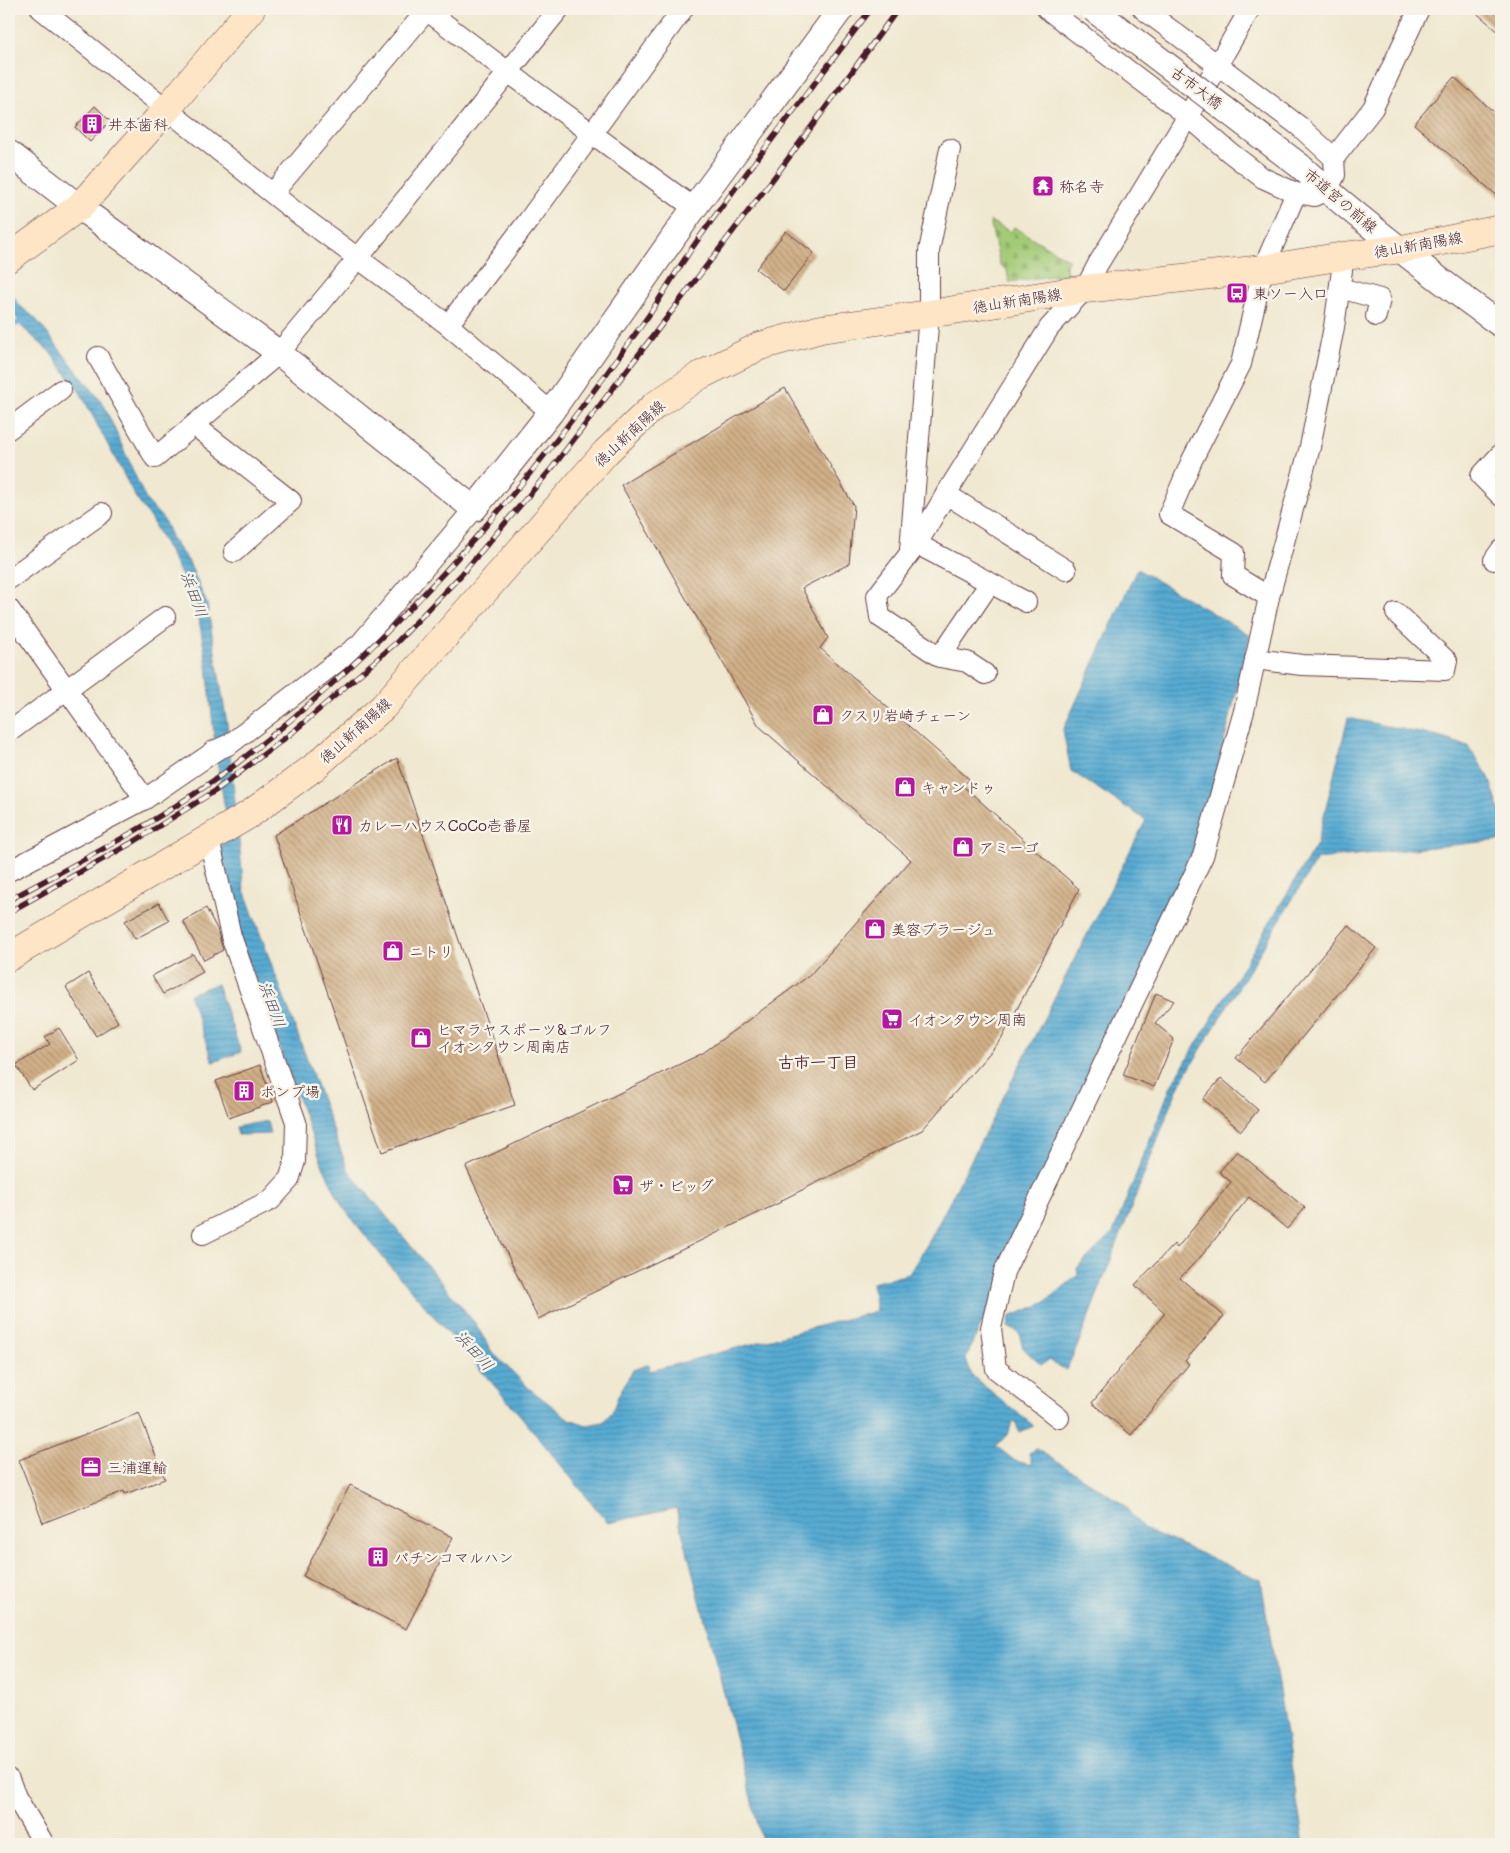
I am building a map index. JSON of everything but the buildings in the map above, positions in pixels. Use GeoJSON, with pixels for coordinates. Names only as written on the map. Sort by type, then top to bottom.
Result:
{"type":"FeatureCollection","features":[{"type":"Feature","properties":{"kind":"main road"},"geometry":{"type":"LineString","coordinates":[[9,258],[79,207],[166,110],[251,9]]}},
{"type":"Feature","properties":{"kind":"main road","name":"徳山新南陽線"},"geometry":{"type":"LineString","coordinates":[[9,957],[222,831],[313,768],[383,707],[606,452],[654,406],[699,376],[760,346],[821,329],[1085,289],[1263,269],[1402,249],[1501,229]]}},
{"type":"Feature","properties":{"kind":"street"},"geometry":{"type":"LineString","coordinates":[[41,9],[64,15],[166,110],[273,194],[448,325],[551,412]]}},
{"type":"Feature","properties":{"kind":"street"},"geometry":{"type":"LineString","coordinates":[[273,194],[427,9],[591,134],[694,208]]}},
{"type":"Feature","properties":{"kind":"street"},"geometry":{"type":"LineString","coordinates":[[98,357],[155,458],[278,352],[359,257],[559,9]]}},
{"type":"Feature","properties":{"kind":"street"},"geometry":{"type":"LineString","coordinates":[[448,325],[528,221],[683,9]]}},
{"type":"Feature","properties":{"kind":"street"},"geometry":{"type":"LineString","coordinates":[[9,871],[145,799],[219,749],[360,644],[474,510],[551,412],[694,208],[841,9]]}},
{"type":"Feature","properties":{"kind":"street"},"geometry":{"type":"LineString","coordinates":[[1047,9],[1188,116],[1263,178],[1296,193],[1314,196],[1327,190],[1335,175],[1334,158],[1373,108],[1419,9]]}},
{"type":"Feature","properties":{"kind":"street","name":"古市大橋"},"geometry":{"type":"LineString","coordinates":[[1093,9],[1300,166]]}},
{"type":"Feature","properties":{"kind":"street"},"geometry":{"type":"LineString","coordinates":[[1143,9],[1299,126],[1334,158]]}},
{"type":"Feature","properties":{"kind":"street"},"geometry":{"type":"LineString","coordinates":[[985,674],[967,662],[940,657],[880,617],[878,596],[913,549],[1049,328],[1085,289],[1250,9]]}},
{"type":"Feature","properties":{"kind":"street"},"geometry":{"type":"LineString","coordinates":[[913,549],[929,314],[929,251],[950,149]]}},
{"type":"Feature","properties":{"kind":"street"},"geometry":{"type":"LineString","coordinates":[[9,153],[79,207],[278,352],[474,510]]}},
{"type":"Feature","properties":{"kind":"street","name":"市道宮の前線"},"geometry":{"type":"LineString","coordinates":[[1300,166],[1327,190],[1440,280],[1501,325]]}},
{"type":"Feature","properties":{"kind":"street"},"geometry":{"type":"LineString","coordinates":[[1269,597],[1233,575],[1234,553],[1169,514],[1192,460],[1241,364],[1263,269],[1296,193]]}},
{"type":"Feature","properties":{"kind":"street"},"geometry":{"type":"LineString","coordinates":[[1059,1418],[996,1369],[991,1328],[1004,1272],[1202,856],[1244,711],[1269,597],[1310,447],[1334,327],[1344,256]]}},
{"type":"Feature","properties":{"kind":"street"},"geometry":{"type":"LineString","coordinates":[[1340,288],[1380,299],[1376,316]]}},
{"type":"Feature","properties":{"kind":"street"},"geometry":{"type":"LineString","coordinates":[[9,429],[61,390]]}},
{"type":"Feature","properties":{"kind":"street"},"geometry":{"type":"LineString","coordinates":[[194,425],[291,501],[234,552]]}},
{"type":"Feature","properties":{"kind":"street"},"geometry":{"type":"LineString","coordinates":[[1501,454],[1481,476],[1501,496]]}},
{"type":"Feature","properties":{"kind":"street"},"geometry":{"type":"LineString","coordinates":[[946,494],[1066,570]]}},
{"type":"Feature","properties":{"kind":"street"},"geometry":{"type":"LineString","coordinates":[[9,578],[102,513]]}},
{"type":"Feature","properties":{"kind":"street"},"geometry":{"type":"LineString","coordinates":[[913,549],[990,583],[1026,602]]}},
{"type":"Feature","properties":{"kind":"street"},"geometry":{"type":"LineString","coordinates":[[940,657],[990,583]]}},
{"type":"Feature","properties":{"kind":"street"},"geometry":{"type":"LineString","coordinates":[[9,609],[145,799]]}},
{"type":"Feature","properties":{"kind":"street"},"geometry":{"type":"LineString","coordinates":[[1255,660],[1302,665],[1445,670],[1447,661],[1396,612]]}},
{"type":"Feature","properties":{"kind":"street"},"geometry":{"type":"LineString","coordinates":[[9,732],[165,617]]}},
{"type":"Feature","properties":{"kind":"street"},"geometry":{"type":"LineString","coordinates":[[204,1234],[270,1200],[289,1180],[295,1161],[296,1122],[231,936],[222,831]]}},
{"type":"Feature","properties":{"kind":"street"},"geometry":{"type":"LineString","coordinates":[[9,1779],[16,1798],[44,1844]]}},
{"type":"Feature","properties":{"kind":"green space"},"geometry":{"type":"Polygon","coordinates":[[[990,221],[1011,232],[1014,227],[1069,260],[1066,265],[1067,274],[1009,282],[1007,270],[1000,265],[990,221]]]}},
{"type":"Feature","properties":{"kind":"water","name":"浜田川"},"geometry":{"type":"Polygon","coordinates":[[[9,291],[20,306],[35,318],[104,405],[146,500],[164,520],[173,541],[189,562],[207,604],[227,724],[244,890],[348,1170],[475,1323],[492,1352],[530,1389],[569,1419],[587,1425],[603,1422],[612,1412],[619,1394],[633,1370],[649,1364],[650,1371],[876,1311],[872,1283],[909,1274],[931,1238],[1146,820],[1071,771],[1063,730],[1137,569],[1250,635],[1197,854],[966,1358],[972,1376],[1034,1426],[1019,1432],[1015,1422],[1012,1422],[1008,1435],[996,1446],[1015,1461],[1032,1465],[1029,1453],[1037,1449],[1123,1504],[1143,1528],[1261,1580],[1304,1844],[763,1844],[676,1508],[608,1523],[519,1414],[388,1264],[342,1206],[322,1164],[238,934],[221,853],[226,814],[216,756],[207,665],[197,608],[177,566],[152,521],[136,498],[80,392],[49,351],[22,327],[9,305],[9,291]]]}},
{"type":"Feature","properties":{"kind":"water"},"geometry":{"type":"Polygon","coordinates":[[[1348,718],[1435,736],[1468,746],[1489,777],[1501,815],[1501,840],[1317,859],[1178,1087],[1077,1347],[1066,1370],[1049,1360],[1041,1365],[1023,1348],[1019,1333],[1008,1327],[1010,1317],[1044,1303],[1078,1275],[1077,1268],[1113,1233],[1171,1086],[1317,844],[1348,718]]]}},
{"type":"Feature","properties":{"kind":"water"},"geometry":{"type":"Polygon","coordinates":[[[217,984],[241,1052],[213,1062],[189,994],[217,984]]]}},
{"type":"Feature","properties":{"kind":"water"},"geometry":{"type":"Polygon","coordinates":[[[267,1121],[270,1134],[238,1135],[236,1127],[267,1121]]]}},
{"type":"Feature","properties":{"kind":"waterway"},"geometry":{"type":"LineString","coordinates":[[9,326],[25,321]]}},
{"type":"Feature","properties":{"kind":"railway"},"geometry":{"type":"LineString","coordinates":[[9,900],[154,820],[236,764],[339,678],[434,584],[479,534],[564,431],[649,315],[718,212],[871,9]]}},
{"type":"Feature","properties":{"kind":"railway"},"geometry":{"type":"LineString","coordinates":[[9,912],[135,841],[215,791],[293,732],[397,642],[461,575],[552,468],[779,171],[898,9]]}},
{"type":"Feature","properties":{"kind":"place","name":"井本歯科"},"geometry":{"type":"Point","coordinates":[92,124]}},
{"type":"Feature","properties":{"kind":"place","name":"称名寺"},"geometry":{"type":"Point","coordinates":[1043,186]}},
{"type":"Feature","properties":{"kind":"place","name":"東ソー入口"},"geometry":{"type":"Point","coordinates":[1237,293]}},
{"type":"Feature","properties":{"kind":"place","name":"クスリ岩崎チェーン"},"geometry":{"type":"Point","coordinates":[823,715]}},
{"type":"Feature","properties":{"kind":"place","name":"キャンドゥ"},"geometry":{"type":"Point","coordinates":[905,787]}},
{"type":"Feature","properties":{"kind":"place","name":"カレーハウスCoCo壱番屋"},"geometry":{"type":"Point","coordinates":[342,825]}},
{"type":"Feature","properties":{"kind":"place","name":"アミーゴ"},"geometry":{"type":"Point","coordinates":[963,847]}},
{"type":"Feature","properties":{"kind":"place","name":"美容プラージュ"},"geometry":{"type":"Point","coordinates":[875,929]}},
{"type":"Feature","properties":{"kind":"place","name":"ニトリ"},"geometry":{"type":"Point","coordinates":[393,951]}},
{"type":"Feature","properties":{"kind":"place","name":"イオンタウン周南"},"geometry":{"type":"Point","coordinates":[892,1019]}},
{"type":"Feature","properties":{"kind":"place","name":"ヒマラヤスポーツ&ゴルフ イオンタウン周南店"},"geometry":{"type":"Point","coordinates":[421,1038]}},
{"type":"Feature","properties":{"kind":"place","name":"ポンプ場"},"geometry":{"type":"Point","coordinates":[244,1091]}},
{"type":"Feature","properties":{"kind":"place","name":"ザ・ビッグ"},"geometry":{"type":"Point","coordinates":[623,1185]}},
{"type":"Feature","properties":{"kind":"place","name":"三浦運輸"},"geometry":{"type":"Point","coordinates":[91,1467]}},
{"type":"Feature","properties":{"kind":"place","name":"パチンコマルハン"},"geometry":{"type":"Point","coordinates":[378,1557]}},
{"type":"Feature","properties":{"kind":"district","name":"古市一丁目"},"geometry":{"type":"Point","coordinates":[818,1061]}}]}
